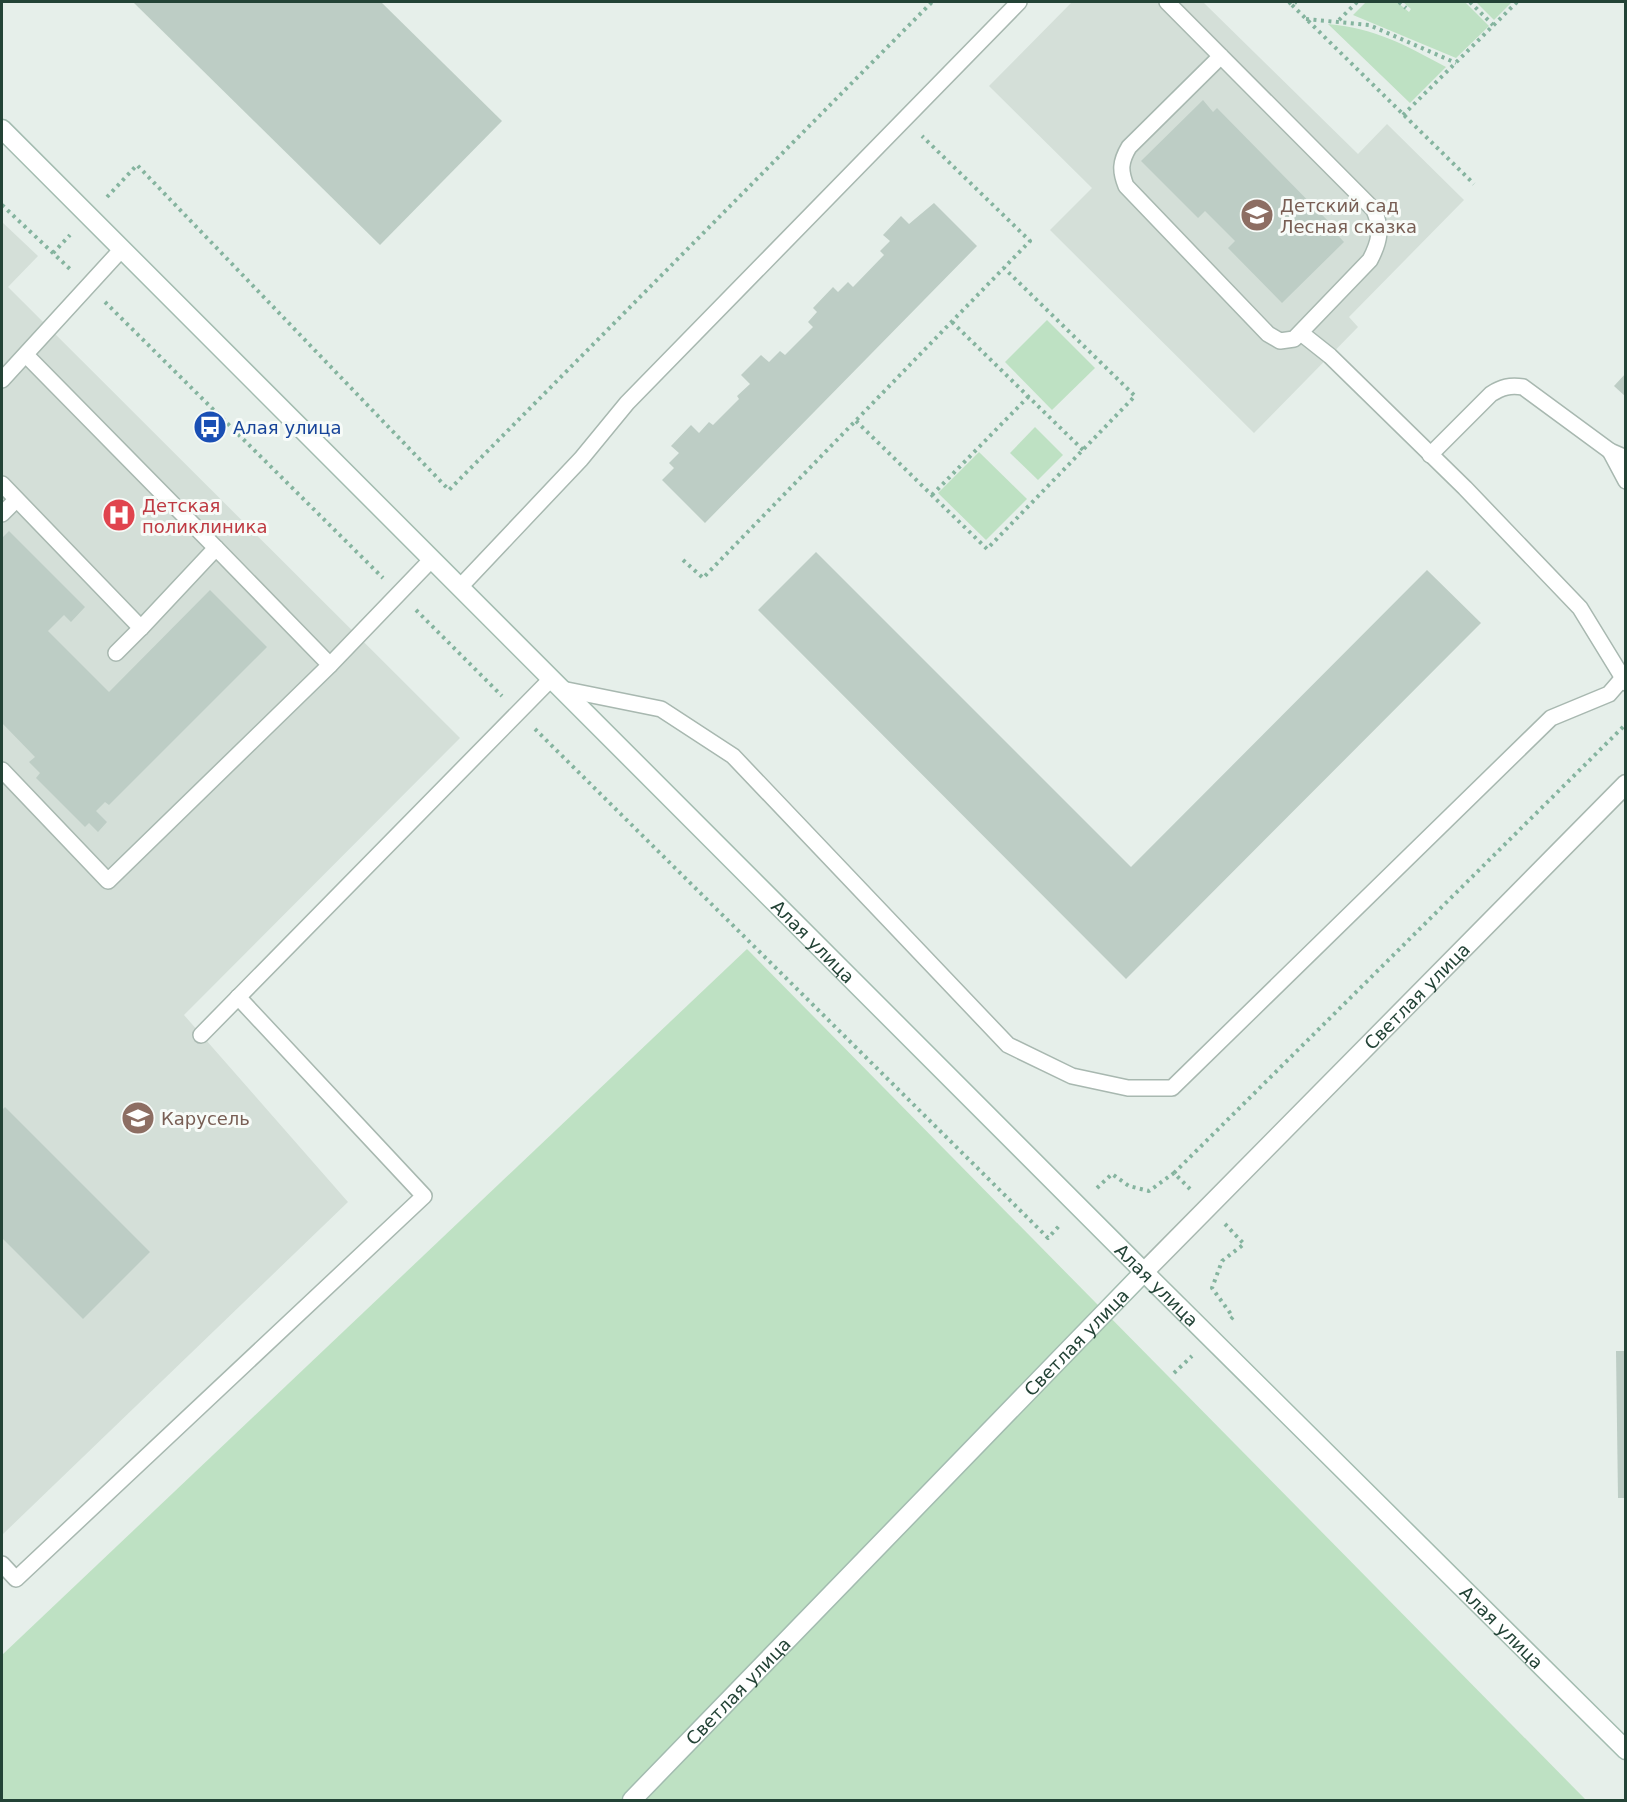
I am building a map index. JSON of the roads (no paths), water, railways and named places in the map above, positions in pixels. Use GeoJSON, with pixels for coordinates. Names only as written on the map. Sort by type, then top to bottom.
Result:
{"type":"FeatureCollection","features":[{"type":"Feature","properties":{"kind":"main road","name":"Алая улица"},"geometry":{"type":"LineString","coordinates":[[2,129],[1144,1272],[1626,1750]]}},
{"type":"Feature","properties":{"kind":"main road","name":"Светлая улица"},"geometry":{"type":"LineString","coordinates":[[632,1800],[1144,1272],[1626,784]]}},
{"type":"Feature","properties":{"kind":"lane"},"geometry":{"type":"LineString","coordinates":[[460,587],[581,459],[627,403],[1019,2]]}},
{"type":"Feature","properties":{"kind":"lane"},"geometry":{"type":"LineString","coordinates":[[1167,2],[1221,56],[1374,210],[1380,224],[1379,244],[1370,260],[1294,339],[1280,341],[1268,334],[1125,186],[1121,172],[1122,159],[1129,147],[1221,56]]}},
{"type":"Feature","properties":{"kind":"lane"},"geometry":{"type":"LineString","coordinates":[[2,380],[121,250]]}},
{"type":"Feature","properties":{"kind":"lane"},"geometry":{"type":"LineString","coordinates":[[201,1035],[556,684],[661,709],[733,756],[1008,1045],[1072,1076],[1128,1088],[1173,1088],[1551,718],[1609,694],[1624,681],[1580,608],[1330,356],[1301,333]]}},
{"type":"Feature","properties":{"kind":"lane"},"geometry":{"type":"LineString","coordinates":[[26,355],[330,665]]}},
{"type":"Feature","properties":{"kind":"lane"},"geometry":{"type":"LineString","coordinates":[[1430,455],[1491,394],[1501,388],[1513,386],[1523,387],[1610,451],[1626,458]]}},
{"type":"Feature","properties":{"kind":"lane"},"geometry":{"type":"LineString","coordinates":[[1610,451],[1626,481]]}},
{"type":"Feature","properties":{"kind":"lane"},"geometry":{"type":"LineString","coordinates":[[2,484],[141,628]]}},
{"type":"Feature","properties":{"kind":"lane"},"geometry":{"type":"LineString","coordinates":[[2,514],[16,500]]}},
{"type":"Feature","properties":{"kind":"lane"},"geometry":{"type":"LineString","coordinates":[[116,653],[216,548]]}},
{"type":"Feature","properties":{"kind":"lane"},"geometry":{"type":"LineString","coordinates":[[2,770],[108,881],[330,665],[432,559]]}},
{"type":"Feature","properties":{"kind":"lane"},"geometry":{"type":"LineString","coordinates":[[2,1564],[15,1579],[424,1196],[238,997]]}},
{"type":"Feature","properties":{"kind":"place","name":"Детский сад Лесная сказка"},"geometry":{"type":"Point","coordinates":[1257,215]}},
{"type":"Feature","properties":{"kind":"place","name":"Алая улица"},"geometry":{"type":"Point","coordinates":[210,427]}},
{"type":"Feature","properties":{"kind":"place","name":"Детская поликлиника"},"geometry":{"type":"Point","coordinates":[119,515]}},
{"type":"Feature","properties":{"kind":"place","name":"Карусель"},"geometry":{"type":"Point","coordinates":[138,1118]}}]}
